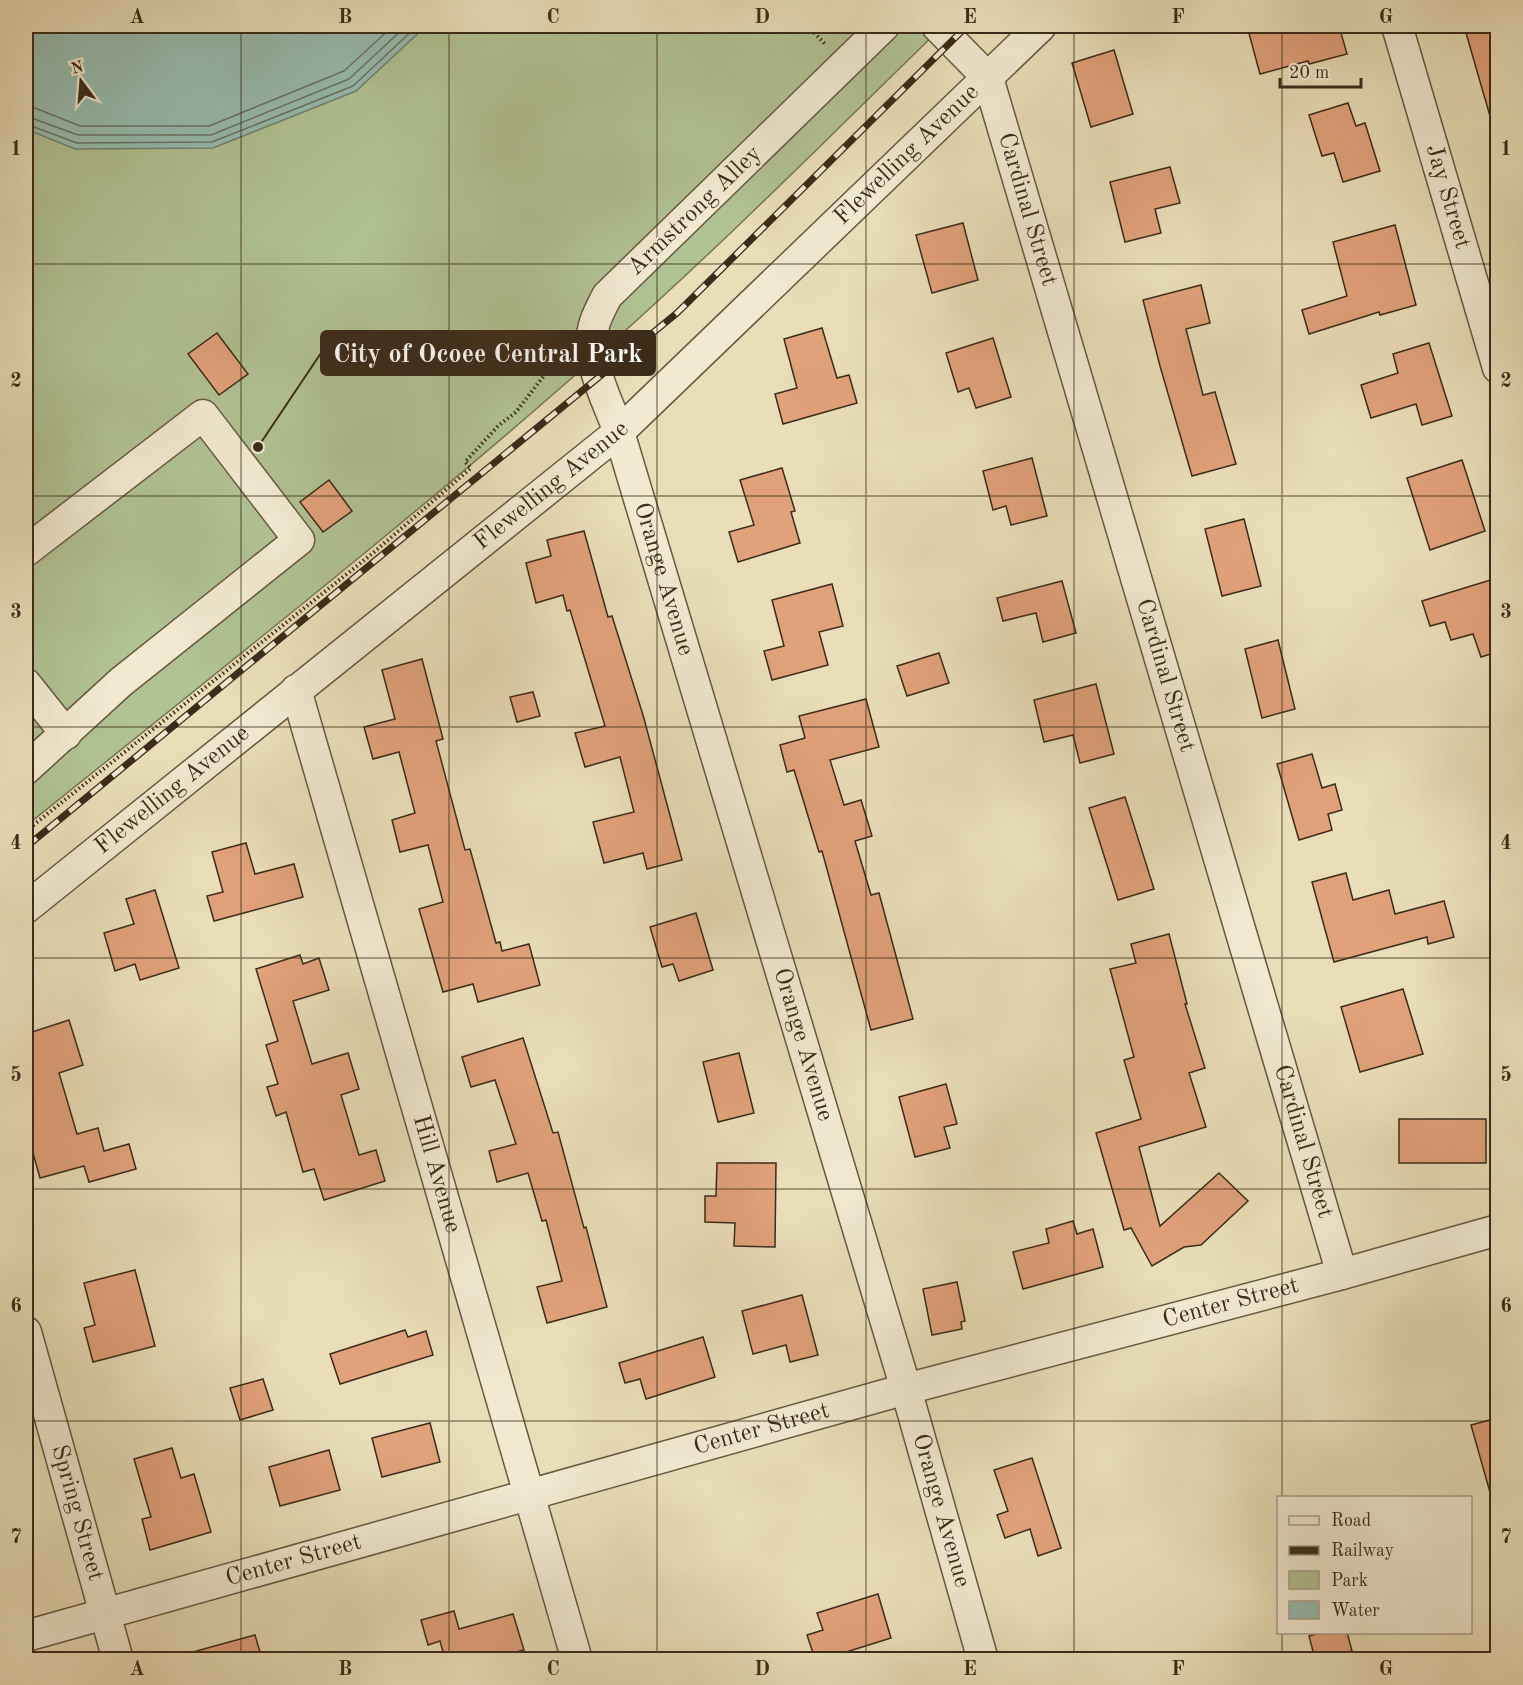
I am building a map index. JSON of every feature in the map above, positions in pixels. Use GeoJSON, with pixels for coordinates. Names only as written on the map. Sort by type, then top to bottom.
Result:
{"type":"FeatureCollection","features":[{"type":"Feature","properties":{"kind":"street","name":"Armstrong Alley"},"geometry":{"type":"LineString","coordinates":[[619,432],[591,350],[594,323],[608,296],[884,26]]}},
{"type":"Feature","properties":{"kind":"street"},"geometry":{"type":"LineString","coordinates":[[937,26],[988,78]]}},
{"type":"Feature","properties":{"kind":"street","name":"Flewelling Avenue"},"geometry":{"type":"LineString","coordinates":[[26,908],[619,432],[1041,26]]}},
{"type":"Feature","properties":{"kind":"street","name":"Jay Street"},"geometry":{"type":"LineString","coordinates":[[1397,26],[1497,368]]}},
{"type":"Feature","properties":{"kind":"street","name":"Cardinal Street"},"geometry":{"type":"LineString","coordinates":[[988,78],[1342,1274]]}},
{"type":"Feature","properties":{"kind":"street"},"geometry":{"type":"LineString","coordinates":[[26,551],[203,415],[299,540],[121,682],[26,769]]}},
{"type":"Feature","properties":{"kind":"street","name":"Orange Avenue"},"geometry":{"type":"LineString","coordinates":[[619,432],[906,1389],[983,1659]]}},
{"type":"Feature","properties":{"kind":"street"},"geometry":{"type":"LineString","coordinates":[[26,684],[66,734]]}},
{"type":"Feature","properties":{"kind":"street","name":"Hill Avenue"},"geometry":{"type":"LineString","coordinates":[[296,690],[577,1659]]}},
{"type":"Feature","properties":{"kind":"street","name":"Center Street"},"geometry":{"type":"LineString","coordinates":[[26,1636],[906,1389],[1342,1274],[1497,1230]]}},
{"type":"Feature","properties":{"kind":"street","name":"Spring Street"},"geometry":{"type":"LineString","coordinates":[[26,1332],[118,1659]]}},
{"type":"Feature","properties":{"kind":"path"},"geometry":{"type":"LineString","coordinates":[[808,26],[828,46]]}},
{"type":"Feature","properties":{"kind":"path"},"geometry":{"type":"LineString","coordinates":[[26,831],[373,553],[471,468],[465,462],[498,426],[516,412],[565,348]]}},
{"type":"Feature","properties":{"kind":"green space"},"geometry":{"type":"Polygon","coordinates":[[[26,26],[943,26],[693,269],[536,409],[319,590],[26,826],[26,26]]]}},
{"type":"Feature","properties":{"kind":"water"},"geometry":{"type":"Polygon","coordinates":[[[26,26],[426,26],[356,91],[213,148],[75,149],[26,129],[26,26]]]}},
{"type":"Feature","properties":{"kind":"building"},"geometry":{"type":"Polygon","coordinates":[[[1247,26],[1339,26],[1347,54],[1309,64],[1308,61],[1260,74],[1247,26]]]}},
{"type":"Feature","properties":{"kind":"building"},"geometry":{"type":"Polygon","coordinates":[[[1464,26],[1497,26],[1497,123],[1492,123],[1464,26]]]}},
{"type":"Feature","properties":{"kind":"building"},"geometry":{"type":"Polygon","coordinates":[[[1114,50],[1133,114],[1091,127],[1072,63],[1114,50]]]}},
{"type":"Feature","properties":{"kind":"building"},"geometry":{"type":"Polygon","coordinates":[[[1348,103],[1356,126],[1365,123],[1380,171],[1343,182],[1334,153],[1322,156],[1309,115],[1348,103]]]}},
{"type":"Feature","properties":{"kind":"building"},"geometry":{"type":"Polygon","coordinates":[[[1170,167],[1180,203],[1155,209],[1161,233],[1125,242],[1110,182],[1170,167]]]}},
{"type":"Feature","properties":{"kind":"building"},"geometry":{"type":"Polygon","coordinates":[[[963,223],[978,280],[932,293],[916,235],[963,223]]]}},
{"type":"Feature","properties":{"kind":"building"},"geometry":{"type":"Polygon","coordinates":[[[1395,225],[1416,305],[1380,315],[1379,312],[1309,334],[1302,310],[1347,296],[1333,242],[1395,225]]]}},
{"type":"Feature","properties":{"kind":"building"},"geometry":{"type":"Polygon","coordinates":[[[1201,285],[1210,323],[1186,329],[1203,395],[1215,392],[1236,464],[1192,476],[1143,300],[1201,285]]]}},
{"type":"Feature","properties":{"kind":"building"},"geometry":{"type":"Polygon","coordinates":[[[822,328],[837,378],[849,375],[857,403],[783,424],[775,394],[797,388],[784,339],[822,328]]]}},
{"type":"Feature","properties":{"kind":"building"},"geometry":{"type":"Polygon","coordinates":[[[217,333],[248,374],[219,395],[188,354],[217,333]]]}},
{"type":"Feature","properties":{"kind":"building"},"geometry":{"type":"Polygon","coordinates":[[[993,338],[1011,397],[976,408],[969,388],[958,392],[946,353],[993,338]]]}},
{"type":"Feature","properties":{"kind":"building"},"geometry":{"type":"Polygon","coordinates":[[[1429,343],[1452,416],[1422,425],[1416,404],[1371,418],[1361,385],[1398,373],[1393,354],[1429,343]]]}},
{"type":"Feature","properties":{"kind":"building"},"geometry":{"type":"Polygon","coordinates":[[[1032,458],[1047,516],[1011,525],[1006,506],[993,510],[983,471],[1032,458]]]}},
{"type":"Feature","properties":{"kind":"building"},"geometry":{"type":"Polygon","coordinates":[[[1462,460],[1485,531],[1430,550],[1407,478],[1462,460]]]}},
{"type":"Feature","properties":{"kind":"building"},"geometry":{"type":"Polygon","coordinates":[[[782,468],[795,511],[791,512],[800,543],[738,562],[729,532],[754,525],[740,480],[782,468]]]}},
{"type":"Feature","properties":{"kind":"building"},"geometry":{"type":"Polygon","coordinates":[[[329,480],[352,511],[323,532],[300,502],[329,480]]]}},
{"type":"Feature","properties":{"kind":"building"},"geometry":{"type":"Polygon","coordinates":[[[1244,519],[1261,586],[1222,596],[1205,529],[1244,519]]]}},
{"type":"Feature","properties":{"kind":"building"},"geometry":{"type":"Polygon","coordinates":[[[584,531],[608,617],[612,616],[643,715],[682,860],[647,869],[643,853],[604,863],[593,822],[634,812],[620,757],[585,767],[575,733],[605,726],[570,610],[567,611],[563,595],[536,603],[526,563],[551,556],[547,540],[584,531]]]}},
{"type":"Feature","properties":{"kind":"building"},"geometry":{"type":"Polygon","coordinates":[[[1497,578],[1497,652],[1481,657],[1473,634],[1451,640],[1445,622],[1430,626],[1422,601],[1497,578]]]}},
{"type":"Feature","properties":{"kind":"building"},"geometry":{"type":"Polygon","coordinates":[[[1062,581],[1076,633],[1043,642],[1036,613],[1003,621],[997,598],[1062,581]]]}},
{"type":"Feature","properties":{"kind":"building"},"geometry":{"type":"Polygon","coordinates":[[[832,584],[843,626],[819,632],[828,665],[772,680],[764,651],[784,646],[772,600],[832,584]]]}},
{"type":"Feature","properties":{"kind":"building"},"geometry":{"type":"Polygon","coordinates":[[[1278,640],[1295,709],[1262,718],[1245,649],[1278,640]]]}},
{"type":"Feature","properties":{"kind":"building"},"geometry":{"type":"Polygon","coordinates":[[[939,653],[949,683],[907,696],[897,666],[939,653]]]}},
{"type":"Feature","properties":{"kind":"building"},"geometry":{"type":"Polygon","coordinates":[[[422,659],[443,739],[436,741],[465,850],[470,849],[496,943],[500,942],[502,951],[529,944],[540,985],[478,1002],[473,984],[443,992],[419,909],[443,902],[428,845],[400,852],[392,820],[415,813],[399,752],[373,759],[364,727],[395,719],[382,670],[422,659]]]}},
{"type":"Feature","properties":{"kind":"building"},"geometry":{"type":"Polygon","coordinates":[[[1096,684],[1114,754],[1080,763],[1073,735],[1044,742],[1034,700],[1096,684]]]}},
{"type":"Feature","properties":{"kind":"building"},"geometry":{"type":"Polygon","coordinates":[[[533,692],[540,716],[517,722],[510,697],[533,692]]]}},
{"type":"Feature","properties":{"kind":"building"},"geometry":{"type":"Polygon","coordinates":[[[866,699],[879,747],[830,760],[844,805],[861,800],[872,836],[855,841],[871,895],[879,893],[913,1019],[871,1030],[822,851],[819,852],[794,770],[787,772],[780,745],[805,738],[799,716],[866,699]]]}},
{"type":"Feature","properties":{"kind":"building"},"geometry":{"type":"Polygon","coordinates":[[[1312,754],[1322,788],[1335,784],[1342,810],[1328,814],[1332,830],[1299,840],[1277,764],[1312,754]]]}},
{"type":"Feature","properties":{"kind":"building"},"geometry":{"type":"Polygon","coordinates":[[[1125,797],[1154,889],[1118,900],[1089,808],[1125,797]]]}},
{"type":"Feature","properties":{"kind":"building"},"geometry":{"type":"Polygon","coordinates":[[[246,843],[255,874],[294,864],[303,897],[214,921],[207,896],[223,892],[212,852],[246,843]]]}},
{"type":"Feature","properties":{"kind":"building"},"geometry":{"type":"Polygon","coordinates":[[[1346,873],[1353,900],[1389,890],[1395,914],[1444,901],[1454,937],[1428,944],[1427,937],[1334,962],[1312,882],[1346,873]]]}},
{"type":"Feature","properties":{"kind":"building"},"geometry":{"type":"Polygon","coordinates":[[[155,890],[179,968],[140,980],[135,964],[115,971],[104,933],[134,924],[126,899],[155,890]]]}},
{"type":"Feature","properties":{"kind":"building"},"geometry":{"type":"Polygon","coordinates":[[[696,913],[713,970],[679,981],[673,964],[662,967],[650,927],[696,913]]]}},
{"type":"Feature","properties":{"kind":"building"},"geometry":{"type":"Polygon","coordinates":[[[1169,934],[1187,1004],[1185,1004],[1205,1068],[1189,1073],[1206,1127],[1139,1147],[1160,1226],[1219,1173],[1248,1201],[1201,1245],[1184,1247],[1152,1266],[1131,1228],[1124,1230],[1096,1133],[1141,1119],[1124,1060],[1134,1057],[1110,969],[1136,963],[1131,944],[1169,934]]]}},
{"type":"Feature","properties":{"kind":"building"},"geometry":{"type":"Polygon","coordinates":[[[300,955],[303,964],[319,958],[329,990],[293,1001],[312,1064],[348,1053],[359,1089],[341,1095],[359,1155],[376,1150],[385,1181],[324,1200],[314,1169],[303,1172],[286,1112],[276,1116],[267,1087],[278,1084],[266,1045],[278,1041],[256,969],[300,955]]]}},
{"type":"Feature","properties":{"kind":"building"},"geometry":{"type":"Polygon","coordinates":[[[1403,989],[1423,1054],[1360,1072],[1341,1007],[1403,989]]]}},
{"type":"Feature","properties":{"kind":"building"},"geometry":{"type":"Polygon","coordinates":[[[69,1020],[83,1065],[59,1073],[77,1134],[98,1128],[104,1151],[129,1144],[136,1169],[89,1182],[84,1166],[40,1178],[26,1128],[26,1034],[69,1020]]]}},
{"type":"Feature","properties":{"kind":"building"},"geometry":{"type":"Polygon","coordinates":[[[523,1038],[553,1133],[558,1132],[607,1307],[547,1323],[537,1287],[562,1281],[546,1220],[542,1221],[528,1173],[497,1182],[489,1151],[516,1144],[495,1080],[471,1087],[462,1057],[523,1038]]]}},
{"type":"Feature","properties":{"kind":"building"},"geometry":{"type":"Polygon","coordinates":[[[739,1053],[754,1113],[718,1122],[703,1062],[739,1053]]]}},
{"type":"Feature","properties":{"kind":"building"},"geometry":{"type":"Polygon","coordinates":[[[946,1084],[957,1124],[944,1127],[950,1148],[915,1157],[899,1097],[946,1084]]]}},
{"type":"Feature","properties":{"kind":"building"},"geometry":{"type":"Polygon","coordinates":[[[1399,1119],[1486,1119],[1486,1163],[1399,1163],[1399,1119]]]}},
{"type":"Feature","properties":{"kind":"building"},"geometry":{"type":"Polygon","coordinates":[[[717,1163],[776,1163],[775,1247],[734,1246],[735,1223],[705,1222],[705,1196],[716,1196],[717,1163]]]}},
{"type":"Feature","properties":{"kind":"building"},"geometry":{"type":"Polygon","coordinates":[[[1073,1221],[1077,1234],[1093,1229],[1103,1267],[1023,1289],[1013,1252],[1049,1243],[1046,1229],[1073,1221]]]}},
{"type":"Feature","properties":{"kind":"building"},"geometry":{"type":"Polygon","coordinates":[[[135,1270],[155,1346],[93,1362],[84,1328],[95,1325],[84,1283],[135,1270]]]}},
{"type":"Feature","properties":{"kind":"building"},"geometry":{"type":"Polygon","coordinates":[[[957,1282],[965,1321],[961,1322],[962,1329],[932,1335],[923,1289],[957,1282]]]}},
{"type":"Feature","properties":{"kind":"building"},"geometry":{"type":"Polygon","coordinates":[[[802,1295],[818,1355],[790,1362],[786,1345],[753,1354],[742,1311],[802,1295]]]}},
{"type":"Feature","properties":{"kind":"building"},"geometry":{"type":"Polygon","coordinates":[[[405,1330],[408,1337],[426,1331],[433,1355],[340,1384],[330,1354],[405,1330]]]}},
{"type":"Feature","properties":{"kind":"building"},"geometry":{"type":"Polygon","coordinates":[[[703,1337],[715,1377],[646,1399],[640,1379],[625,1383],[619,1363],[703,1337]]]}},
{"type":"Feature","properties":{"kind":"building"},"geometry":{"type":"Polygon","coordinates":[[[263,1379],[273,1410],[240,1420],[230,1388],[263,1379]]]}},
{"type":"Feature","properties":{"kind":"building"},"geometry":{"type":"Polygon","coordinates":[[[1497,1418],[1497,1495],[1491,1496],[1471,1425],[1497,1418]]]}},
{"type":"Feature","properties":{"kind":"building"},"geometry":{"type":"Polygon","coordinates":[[[430,1423],[440,1462],[382,1477],[372,1438],[430,1423]]]}},
{"type":"Feature","properties":{"kind":"building"},"geometry":{"type":"Polygon","coordinates":[[[172,1448],[181,1478],[194,1474],[211,1532],[150,1550],[142,1519],[151,1517],[134,1459],[172,1448]]]}},
{"type":"Feature","properties":{"kind":"building"},"geometry":{"type":"Polygon","coordinates":[[[329,1450],[340,1490],[280,1506],[269,1467],[329,1450]]]}},
{"type":"Feature","properties":{"kind":"building"},"geometry":{"type":"Polygon","coordinates":[[[1032,1458],[1061,1548],[1038,1556],[1030,1529],[1005,1538],[997,1515],[1008,1511],[994,1470],[1032,1458]]]}},
{"type":"Feature","properties":{"kind":"building"},"geometry":{"type":"Polygon","coordinates":[[[878,1594],[891,1638],[824,1659],[815,1659],[807,1635],[823,1630],[817,1613],[878,1594]]]}},
{"type":"Feature","properties":{"kind":"building"},"geometry":{"type":"Polygon","coordinates":[[[454,1611],[459,1629],[513,1614],[524,1650],[490,1659],[445,1659],[440,1641],[428,1645],[421,1620],[454,1611]]]}},
{"type":"Feature","properties":{"kind":"building"},"geometry":{"type":"Polygon","coordinates":[[[1348,1634],[1352,1651],[1315,1659],[1309,1636],[1348,1634]]]}},
{"type":"Feature","properties":{"kind":"building"},"geometry":{"type":"Polygon","coordinates":[[[255,1635],[262,1659],[190,1659],[189,1653],[255,1635]]]}},
{"type":"Feature","properties":{"kind":"railway"},"geometry":{"type":"LineString","coordinates":[[26,847],[677,313],[967,26]]}},
{"type":"Feature","properties":{"kind":"place","name":"City of Ocoee Central Park"},"geometry":{"type":"Point","coordinates":[258,447]}}]}
